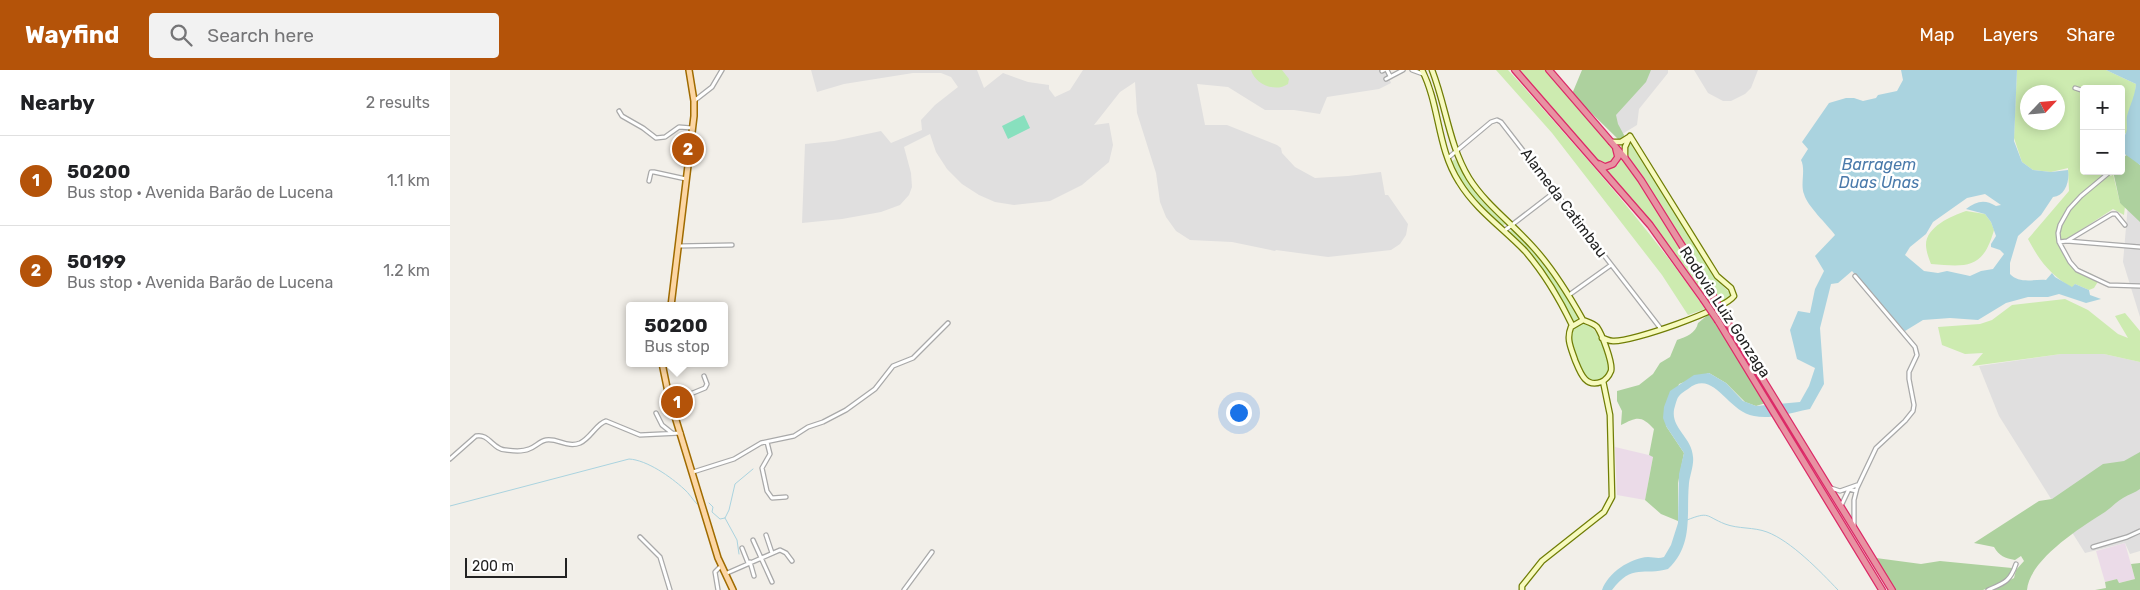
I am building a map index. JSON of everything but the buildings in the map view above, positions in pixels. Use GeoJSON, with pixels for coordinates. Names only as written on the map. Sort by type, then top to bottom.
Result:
{"type":"FeatureCollection","features":[{"type":"Feature","properties":{"kind":"highway","name":"Rodovia Luiz Gonzaga"},"geometry":{"type":"LineString","coordinates":[[1515,70],[1666,244],[1718,322],[1788,420],[1892,590]]}},
{"type":"Feature","properties":{"kind":"highway","name":"Rodovia Luiz Gonzaga"},"geometry":{"type":"LineString","coordinates":[[1549,70],[1625,158],[1641,180],[1711,292],[1764,388],[1780,424],[1882,590]]}},
{"type":"Feature","properties":{"kind":"highway"},"geometry":{"type":"LineString","coordinates":[[1595,162],[1605,167],[1613,164],[1618,157],[1613,144]]}},
{"type":"Feature","properties":{"kind":"main road"},"geometry":{"type":"LineString","coordinates":[[671,302],[692,128],[694,101],[689,70]]}},
{"type":"Feature","properties":{"kind":"main road"},"geometry":{"type":"LineString","coordinates":[[1423,72],[1432,94],[1447,158],[1465,191],[1477,206],[1524,251],[1554,290],[1572,325],[1568,339],[1581,375],[1590,382],[1603,381],[1608,377],[1611,369],[1602,338],[1595,326],[1583,320],[1569,295],[1542,257],[1479,192],[1470,180],[1456,152],[1432,70]]}},
{"type":"Feature","properties":{"kind":"main road"},"geometry":{"type":"LineString","coordinates":[[1613,144],[1622,142],[1630,136]]}},
{"type":"Feature","properties":{"kind":"main road"},"geometry":{"type":"LineString","coordinates":[[1625,158],[1625,147],[1630,136]]}},
{"type":"Feature","properties":{"kind":"main road"},"geometry":{"type":"LineString","coordinates":[[1602,338],[1614,342],[1661,329],[1702,314],[1733,299],[1732,290],[1717,276],[1630,136]]}},
{"type":"Feature","properties":{"kind":"main road"},"geometry":{"type":"LineString","coordinates":[[1572,325],[1583,320]]}},
{"type":"Feature","properties":{"kind":"main road"},"geometry":{"type":"LineString","coordinates":[[1607,352],[1614,342]]}},
{"type":"Feature","properties":{"kind":"main road"},"geometry":{"type":"LineString","coordinates":[[663,367],[680,433],[722,566],[732,590]]}},
{"type":"Feature","properties":{"kind":"main road"},"geometry":{"type":"LineString","coordinates":[[1522,590],[1522,586],[1542,561],[1604,512],[1612,497],[1610,415],[1603,381]]}},
{"type":"Feature","properties":{"kind":"street"},"geometry":{"type":"LineString","coordinates":[[694,101],[712,87],[722,70]]}},
{"type":"Feature","properties":{"kind":"street"},"geometry":{"type":"LineString","coordinates":[[1384,70],[1390,76]]}},
{"type":"Feature","properties":{"kind":"street"},"geometry":{"type":"LineString","coordinates":[[1386,79],[1403,70]]}},
{"type":"Feature","properties":{"kind":"street"},"geometry":{"type":"LineString","coordinates":[[1412,70],[1423,72]]}},
{"type":"Feature","properties":{"kind":"street"},"geometry":{"type":"LineString","coordinates":[[2075,88],[2080,90]]}},
{"type":"Feature","properties":{"kind":"street"},"geometry":{"type":"LineString","coordinates":[[619,110],[622,116],[656,138],[665,137],[680,127],[692,128]]}},
{"type":"Feature","properties":{"kind":"street"},"geometry":{"type":"LineString","coordinates":[[1437,117],[1447,116]]}},
{"type":"Feature","properties":{"kind":"street","name":"Alameda Catimbau"},"geometry":{"type":"LineString","coordinates":[[1456,152],[1491,122],[1497,120],[1503,124],[1661,329]]}},
{"type":"Feature","properties":{"kind":"street"},"geometry":{"type":"LineString","coordinates":[[1447,158],[1456,152]]}},
{"type":"Feature","properties":{"kind":"street"},"geometry":{"type":"LineString","coordinates":[[650,181],[651,172],[686,179]]}},
{"type":"Feature","properties":{"kind":"street"},"geometry":{"type":"LineString","coordinates":[[2105,175],[2080,196],[2069,209],[2060,225],[2058,233],[2059,242],[2070,262],[2077,270],[2109,285],[2140,286]]}},
{"type":"Feature","properties":{"kind":"street"},"geometry":{"type":"LineString","coordinates":[[1504,231],[1556,191]]}},
{"type":"Feature","properties":{"kind":"street"},"geometry":{"type":"LineString","coordinates":[[2067,241],[2112,214],[2116,214],[2126,225]]}},
{"type":"Feature","properties":{"kind":"street"},"geometry":{"type":"LineString","coordinates":[[2059,242],[2140,247]]}},
{"type":"Feature","properties":{"kind":"street"},"geometry":{"type":"LineString","coordinates":[[678,246],[732,245]]}},
{"type":"Feature","properties":{"kind":"street"},"geometry":{"type":"LineString","coordinates":[[1569,295],[1611,265]]}},
{"type":"Feature","properties":{"kind":"street"},"geometry":{"type":"LineString","coordinates":[[1854,529],[1853,517],[1858,485],[1880,442],[1905,421],[1913,411],[1914,406],[1908,379],[1909,372],[1917,355],[1915,347],[1855,276]]}},
{"type":"Feature","properties":{"kind":"street"},"geometry":{"type":"LineString","coordinates":[[693,472],[734,459],[757,445],[794,436],[808,427],[823,422],[846,410],[876,389],[893,366],[913,358],[948,323]]}},
{"type":"Feature","properties":{"kind":"street"},"geometry":{"type":"LineString","coordinates":[[671,402],[705,388],[707,384],[704,376]]}},
{"type":"Feature","properties":{"kind":"street"},"geometry":{"type":"LineString","coordinates":[[656,413],[662,425],[672,433]]}},
{"type":"Feature","properties":{"kind":"street"},"geometry":{"type":"LineString","coordinates":[[450,459],[471,440],[481,435],[499,449],[521,451],[530,449],[547,440],[567,445],[578,443],[588,438],[606,420],[617,424],[628,432],[640,435],[680,433]]}},
{"type":"Feature","properties":{"kind":"street"},"geometry":{"type":"LineString","coordinates":[[767,442],[770,454],[762,468],[767,491],[770,497],[774,499],[786,497]]}},
{"type":"Feature","properties":{"kind":"street"},"geometry":{"type":"LineString","coordinates":[[1828,486],[1840,491],[1858,485]]}},
{"type":"Feature","properties":{"kind":"street"},"geometry":{"type":"LineString","coordinates":[[1849,489],[1856,491]]}},
{"type":"Feature","properties":{"kind":"street"},"geometry":{"type":"LineString","coordinates":[[1841,507],[1849,489]]}},
{"type":"Feature","properties":{"kind":"street"},"geometry":{"type":"LineString","coordinates":[[2092,547],[2127,537],[2140,531]]}},
{"type":"Feature","properties":{"kind":"street"},"geometry":{"type":"LineString","coordinates":[[766,535],[772,553]]}},
{"type":"Feature","properties":{"kind":"street"},"geometry":{"type":"LineString","coordinates":[[640,537],[660,557],[670,590]]}},
{"type":"Feature","properties":{"kind":"street"},"geometry":{"type":"LineString","coordinates":[[753,540],[772,582]]}},
{"type":"Feature","properties":{"kind":"street"},"geometry":{"type":"LineString","coordinates":[[742,548],[754,576]]}},
{"type":"Feature","properties":{"kind":"street"},"geometry":{"type":"LineString","coordinates":[[725,574],[778,550],[784,551],[792,561]]}},
{"type":"Feature","properties":{"kind":"street"},"geometry":{"type":"LineString","coordinates":[[904,590],[932,552]]}},
{"type":"Feature","properties":{"kind":"street"},"geometry":{"type":"LineString","coordinates":[[1988,590],[2008,580],[2012,576],[2016,564]]}},
{"type":"Feature","properties":{"kind":"street"},"geometry":{"type":"LineString","coordinates":[[718,590],[715,572],[722,566]]}},
{"type":"Feature","properties":{"kind":"shaded area"},"geometry":{"type":"Polygon","coordinates":[[[811,70],[977,70],[984,88],[1003,73],[1028,82],[1049,85],[1049,89],[1055,97],[1070,90],[1083,70],[1386,70],[1391,83],[1379,89],[1327,97],[1320,114],[1294,110],[1265,110],[1228,87],[1197,84],[1205,125],[1227,125],[1277,145],[1295,167],[1315,178],[1381,172],[1385,195],[1388,195],[1408,224],[1406,235],[1400,244],[1391,250],[1328,257],[1275,251],[1232,242],[1190,240],[1176,231],[1166,217],[1160,202],[1156,173],[1137,113],[1135,82],[1120,92],[1094,125],[1109,123],[1113,145],[1109,162],[1082,185],[1050,201],[1014,205],[995,202],[979,195],[962,184],[947,169],[936,152],[930,134],[904,147],[911,173],[912,187],[909,195],[900,205],[881,212],[842,219],[802,223],[805,144],[834,141],[881,131],[891,143],[922,130],[921,120],[935,105],[958,87],[951,77],[941,73],[913,73],[844,84],[817,92],[811,70]]]}},
{"type":"Feature","properties":{"kind":"shaded area"},"geometry":{"type":"Polygon","coordinates":[[[1643,70],[1668,70],[1668,73],[1639,109],[1637,125],[1619,136],[1612,111],[1643,70]]]}},
{"type":"Feature","properties":{"kind":"shaded area"},"geometry":{"type":"Polygon","coordinates":[[[1694,70],[1758,70],[1751,88],[1745,94],[1731,101],[1723,101],[1708,93],[1694,70]]]}},
{"type":"Feature","properties":{"kind":"shaded area"},"geometry":{"type":"Polygon","coordinates":[[[2140,187],[2140,317],[2123,262],[2129,193],[2140,187]]]}},
{"type":"Feature","properties":{"kind":"shaded area"},"geometry":{"type":"Polygon","coordinates":[[[2061,354],[2104,354],[2140,362],[2140,551],[2130,554],[2125,543],[2085,553],[1999,416],[1979,366],[2061,354]]]}},
{"type":"Feature","properties":{"kind":"shaded area"},"geometry":{"type":"Polygon","coordinates":[[[1615,447],[1653,456],[1645,500],[1617,495],[1615,447]]]}},
{"type":"Feature","properties":{"kind":"shaded area"},"geometry":{"type":"Polygon","coordinates":[[[2125,543],[2135,579],[2118,583],[2117,579],[2105,582],[2096,551],[2125,543]]]}},
{"type":"Feature","properties":{"kind":"green space"},"geometry":{"type":"Polygon","coordinates":[[[1251,70],[1282,70],[1289,79],[1288,84],[1277,88],[1266,86],[1253,75],[1251,70]]]}},
{"type":"Feature","properties":{"kind":"green space"},"geometry":{"type":"Polygon","coordinates":[[[1496,70],[1508,70],[1521,84],[1639,221],[1705,309],[1688,315],[1662,275],[1552,133],[1496,70]]]}},
{"type":"Feature","properties":{"kind":"green space"},"geometry":{"type":"Polygon","coordinates":[[[1515,70],[1549,70],[1614,148],[1618,160],[1605,166],[1594,161],[1515,70]]]}},
{"type":"Feature","properties":{"kind":"green space"},"geometry":{"type":"Polygon","coordinates":[[[1582,70],[1651,70],[1646,82],[1616,115],[1624,135],[1623,140],[1620,141],[1572,94],[1582,70]]]}},
{"type":"Feature","properties":{"kind":"green space"},"geometry":{"type":"Polygon","coordinates":[[[2017,70],[2106,70],[2136,84],[2135,96],[2127,117],[2127,132],[2125,134],[2125,85],[2080,85],[2080,175],[2106,175],[2096,185],[2109,175],[2113,175],[2120,203],[2125,206],[2124,215],[2113,209],[2067,239],[2059,241],[2074,267],[2092,274],[2099,280],[2094,288],[2089,290],[2075,284],[2072,288],[2064,283],[2046,267],[2028,239],[2069,191],[2068,168],[2051,172],[2033,170],[2022,162],[2014,138],[2017,70]]]}},
{"type":"Feature","properties":{"kind":"green space"},"geometry":{"type":"Polygon","coordinates":[[[1024,115],[1030,128],[1008,139],[1002,126],[1024,115]]]}},
{"type":"Feature","properties":{"kind":"green space"},"geometry":{"type":"Polygon","coordinates":[[[1630,144],[1633,144],[1721,284],[1731,294],[1730,299],[1720,303],[1629,157],[1628,148],[1630,144]]]}},
{"type":"Feature","properties":{"kind":"green space"},"geometry":{"type":"Polygon","coordinates":[[[2128,154],[2140,165],[2140,222],[2120,203],[2114,175],[2125,175],[2125,156],[2128,154]]]}},
{"type":"Feature","properties":{"kind":"green space"},"geometry":{"type":"Polygon","coordinates":[[[1621,155],[1712,297],[1706,302],[1671,248],[1606,170],[1618,165],[1621,155]]]}},
{"type":"Feature","properties":{"kind":"green space"},"geometry":{"type":"Polygon","coordinates":[[[1455,159],[1474,190],[1507,222],[1503,226],[1486,214],[1473,198],[1451,162],[1455,159]]]}},
{"type":"Feature","properties":{"kind":"green space"},"geometry":{"type":"Polygon","coordinates":[[[1966,211],[1985,214],[1991,222],[1994,230],[1985,252],[1979,259],[1964,265],[1931,264],[1926,245],[1930,233],[1940,223],[1966,211]]]}},
{"type":"Feature","properties":{"kind":"green space"},"geometry":{"type":"Polygon","coordinates":[[[1514,228],[1559,283],[1581,320],[1574,323],[1546,274],[1509,232],[1514,228]]]}},
{"type":"Feature","properties":{"kind":"green space"},"geometry":{"type":"Polygon","coordinates":[[[2065,299],[2088,310],[2118,334],[2128,338],[2115,316],[2125,313],[2140,331],[2140,362],[2104,354],[2061,354],[1972,366],[1983,353],[1965,354],[1942,345],[1938,327],[1980,324],[1992,320],[2012,305],[2065,299]]]}},
{"type":"Feature","properties":{"kind":"green space"},"geometry":{"type":"Polygon","coordinates":[[[1709,314],[1766,403],[1756,406],[1745,402],[1726,383],[1709,373],[1679,384],[1666,426],[1684,453],[1678,483],[1678,521],[1661,514],[1645,500],[1653,457],[1649,455],[1654,429],[1642,419],[1631,420],[1621,425],[1622,411],[1617,401],[1617,391],[1639,385],[1653,374],[1660,363],[1670,357],[1677,340],[1693,332],[1698,323],[1709,314]]]}},
{"type":"Feature","properties":{"kind":"green space"},"geometry":{"type":"Polygon","coordinates":[[[1583,322],[1593,329],[1603,346],[1609,369],[1602,380],[1589,381],[1582,374],[1577,363],[1569,333],[1583,322]]]}},
{"type":"Feature","properties":{"kind":"green space"},"geometry":{"type":"Polygon","coordinates":[[[2140,452],[2140,489],[2120,500],[2058,545],[2037,567],[2030,579],[2027,590],[1990,590],[2014,578],[2016,570],[2024,561],[2021,556],[2015,560],[2000,555],[1994,547],[1974,543],[2039,501],[2052,499],[2103,464],[2124,461],[2140,452]]]}},
{"type":"Feature","properties":{"kind":"green space"},"geometry":{"type":"Polygon","coordinates":[[[1876,558],[1921,564],[1940,561],[2012,568],[2009,579],[1983,590],[1895,590],[1876,558]]]}},
{"type":"Feature","properties":{"kind":"green space"},"geometry":{"type":"Polygon","coordinates":[[[2140,563],[2140,590],[2095,590],[2106,588],[2105,582],[2117,579],[2119,583],[2135,579],[2131,564],[2140,563]]]}},
{"type":"Feature","properties":{"kind":"water","name":"Barragem Duas Unas"},"geometry":{"type":"Polygon","coordinates":[[[1901,70],[2017,70],[2014,141],[2022,162],[2033,170],[2051,172],[2068,170],[2068,174],[2064,191],[2053,197],[2041,215],[2018,236],[2010,263],[2010,274],[2022,280],[2046,280],[2052,273],[2055,277],[2072,287],[2075,284],[2089,290],[2090,295],[2101,299],[2086,303],[2059,294],[2048,297],[2028,297],[2006,303],[1978,320],[1950,318],[1923,320],[1905,331],[1852,271],[1838,283],[1831,284],[1820,328],[1824,384],[1810,409],[1775,416],[1754,416],[1744,413],[1713,387],[1705,384],[1697,384],[1678,397],[1674,413],[1675,420],[1689,443],[1693,460],[1689,483],[1687,529],[1682,550],[1668,569],[1632,573],[1626,576],[1612,590],[1602,590],[1609,578],[1620,567],[1641,558],[1664,557],[1671,545],[1678,523],[1679,474],[1684,453],[1666,426],[1663,418],[1664,407],[1670,391],[1694,375],[1709,373],[1726,383],[1743,401],[1756,406],[1800,402],[1809,386],[1815,368],[1797,359],[1790,330],[1798,311],[1810,313],[1815,289],[1824,271],[1815,256],[1835,235],[1813,209],[1804,194],[1801,160],[1808,149],[1802,142],[1829,103],[1846,98],[1863,101],[1876,98],[1878,95],[1897,91],[1903,80],[1901,70]],[[1985,194],[1967,198],[1933,222],[1926,234],[1910,247],[1905,255],[1924,271],[1938,273],[1947,271],[1970,276],[1981,271],[1993,269],[2004,254],[2000,250],[1991,247],[1996,236],[1991,222],[1985,214],[1966,209],[1973,204],[1981,202],[1988,202],[1996,206],[2001,205],[1985,194]]]}},
{"type":"Feature","properties":{"kind":"water"},"geometry":{"type":"Polygon","coordinates":[[[2106,70],[2140,70],[2140,165],[2125,154],[2127,116],[2136,84],[2106,70]]]}},
{"type":"Feature","properties":{"kind":"waterway"},"geometry":{"type":"LineString","coordinates":[[450,506],[629,459],[643,462],[666,474],[679,484],[697,504]]}},
{"type":"Feature","properties":{"kind":"waterway"},"geometry":{"type":"LineString","coordinates":[[709,503],[713,507],[712,512],[720,519],[725,518],[729,510],[735,484],[753,469]]}},
{"type":"Feature","properties":{"kind":"waterway"},"geometry":{"type":"LineString","coordinates":[[1687,520],[1704,515],[1730,526],[1757,529],[1776,536],[1795,549],[1838,590]]}},
{"type":"Feature","properties":{"kind":"waterway"},"geometry":{"type":"LineString","coordinates":[[725,518],[737,540],[739,554]]}},
{"type":"Feature","properties":{"kind":"place","name":"50199"},"geometry":{"type":"Point","coordinates":[688,149]}},
{"type":"Feature","properties":{"kind":"place","name":"50200"},"geometry":{"type":"Point","coordinates":[677,402]}}]}
